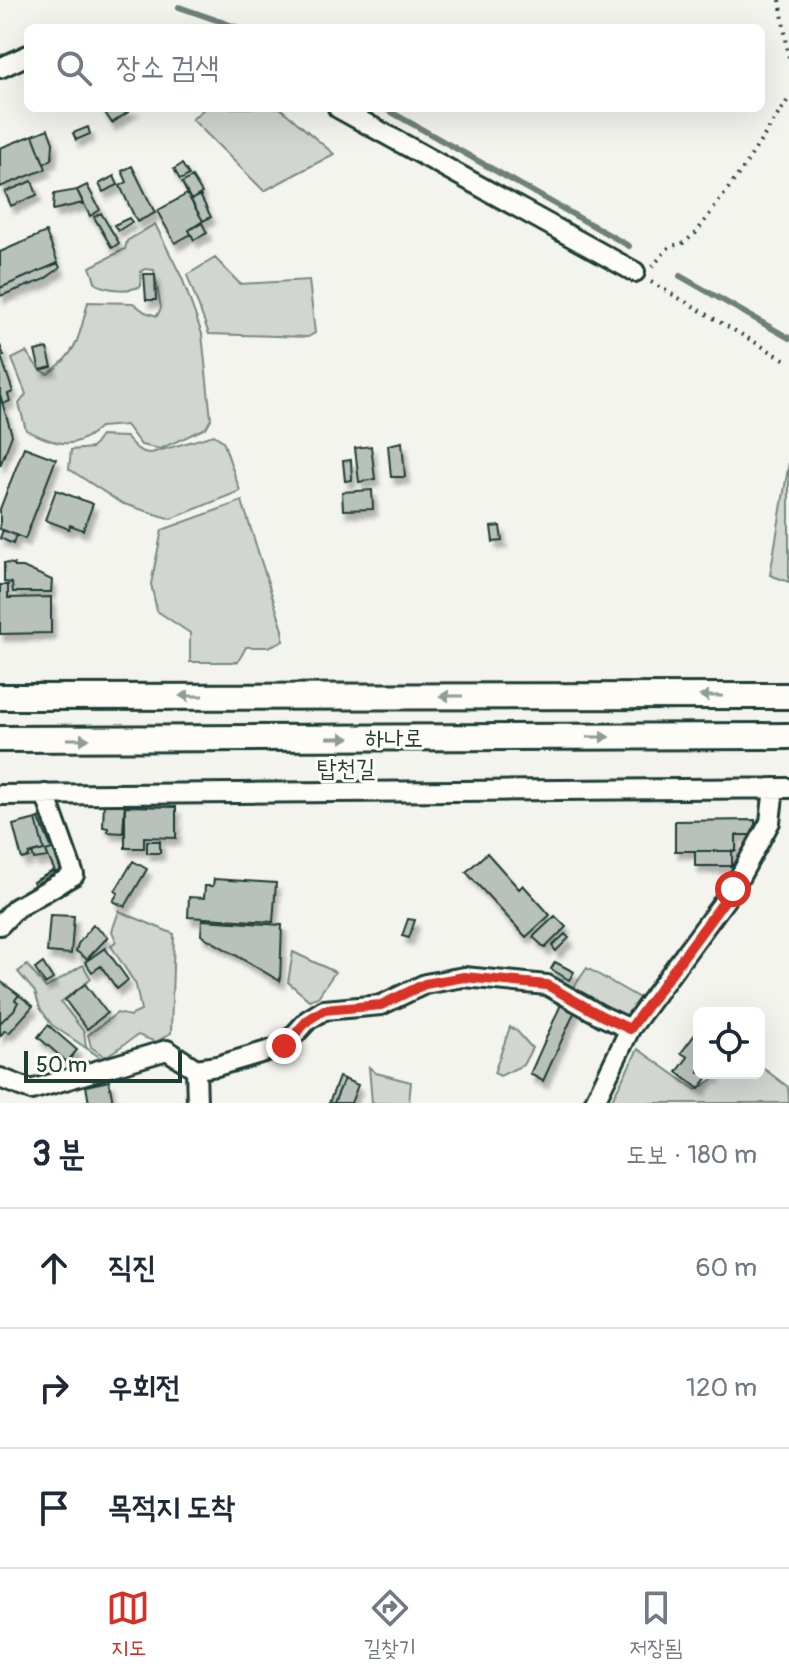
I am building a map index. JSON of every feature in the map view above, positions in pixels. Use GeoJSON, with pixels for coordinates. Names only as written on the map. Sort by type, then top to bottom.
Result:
{"type":"FeatureCollection","features":[{"type":"Feature","properties":{"kind":"street"},"geometry":{"type":"LineString","coordinates":[[0,68],[24,57]]}},
{"type":"Feature","properties":{"kind":"street"},"geometry":{"type":"LineString","coordinates":[[345,112],[639,275]]}},
{"type":"Feature","properties":{"kind":"street","name":"하나로"},"geometry":{"type":"LineString","coordinates":[[0,697],[789,696]]}},
{"type":"Feature","properties":{"kind":"street","name":"하나로"},"geometry":{"type":"LineString","coordinates":[[0,739],[789,736]]}},
{"type":"Feature","properties":{"kind":"street"},"geometry":{"type":"LineString","coordinates":[[594,1103],[630,1029],[733,889],[770,822],[782,788]]}},
{"type":"Feature","properties":{"kind":"street","name":"탑천길"},"geometry":{"type":"LineString","coordinates":[[0,795],[782,788]]}},
{"type":"Feature","properties":{"kind":"street"},"geometry":{"type":"LineString","coordinates":[[0,925],[16,908],[74,875],[45,794]]}},
{"type":"Feature","properties":{"kind":"street"},"geometry":{"type":"LineString","coordinates":[[0,1078],[31,1090],[167,1050],[196,1069],[217,1066],[284,1046],[308,1020],[324,1010],[381,1005],[425,984],[464,977],[547,985],[630,1029]]}},
{"type":"Feature","properties":{"kind":"street"},"geometry":{"type":"LineString","coordinates":[[196,1069],[197,1103]]}},
{"type":"Feature","properties":{"kind":"path"},"geometry":{"type":"LineString","coordinates":[[780,0],[789,58]]}},
{"type":"Feature","properties":{"kind":"path"},"geometry":{"type":"LineString","coordinates":[[789,98],[696,233],[682,244],[670,246],[639,275],[789,362]]}},
{"type":"Feature","properties":{"kind":"shaded area"},"geometry":{"type":"Polygon","coordinates":[[[200,112],[285,112],[334,154],[264,191],[192,119],[200,112]]]}},
{"type":"Feature","properties":{"kind":"shaded area"},"geometry":{"type":"Polygon","coordinates":[[[155,224],[182,278],[202,334],[211,419],[206,428],[160,449],[141,445],[126,425],[100,427],[73,443],[55,442],[26,430],[19,404],[26,394],[12,359],[26,352],[40,370],[48,374],[72,351],[88,302],[133,303],[157,316],[161,308],[154,270],[141,271],[141,286],[118,290],[96,284],[90,267],[125,249],[127,241],[155,224]]]}},
{"type":"Feature","properties":{"kind":"shaded area"},"geometry":{"type":"Polygon","coordinates":[[[215,258],[240,284],[309,280],[315,333],[308,337],[209,334],[187,275],[215,258]]]}},
{"type":"Feature","properties":{"kind":"shaded area"},"geometry":{"type":"Polygon","coordinates":[[[214,435],[223,441],[240,491],[171,519],[121,503],[69,469],[71,450],[92,448],[101,436],[126,437],[140,450],[151,453],[214,435]]]}},
{"type":"Feature","properties":{"kind":"shaded area"},"geometry":{"type":"Polygon","coordinates":[[[789,462],[789,582],[770,575],[789,462]]]}},
{"type":"Feature","properties":{"kind":"shaded area"},"geometry":{"type":"Polygon","coordinates":[[[242,501],[283,630],[283,641],[268,647],[246,647],[238,662],[190,662],[190,633],[157,611],[151,584],[162,530],[242,501]]]}},
{"type":"Feature","properties":{"kind":"shaded area"},"geometry":{"type":"Polygon","coordinates":[[[119,911],[174,934],[171,1033],[156,1042],[138,1035],[105,1057],[91,1047],[88,1035],[117,1013],[130,1016],[141,1011],[136,985],[111,946],[116,941],[112,931],[119,911]]]}},
{"type":"Feature","properties":{"kind":"shaded area"},"geometry":{"type":"Polygon","coordinates":[[[293,952],[335,972],[318,997],[309,1000],[288,982],[293,952]]]}},
{"type":"Feature","properties":{"kind":"shaded area"},"geometry":{"type":"Polygon","coordinates":[[[27,965],[46,988],[83,965],[91,979],[61,1002],[84,1032],[86,1047],[101,1058],[52,1025],[40,1008],[35,992],[18,972],[27,965]]]}},
{"type":"Feature","properties":{"kind":"shaded area"},"geometry":{"type":"Polygon","coordinates":[[[587,968],[641,999],[634,1017],[615,1013],[573,988],[587,968]]]}},
{"type":"Feature","properties":{"kind":"shaded area"},"geometry":{"type":"Polygon","coordinates":[[[510,1027],[532,1048],[523,1065],[500,1076],[494,1073],[510,1027]]]}},
{"type":"Feature","properties":{"kind":"shaded area"},"geometry":{"type":"Polygon","coordinates":[[[638,1049],[696,1090],[713,1079],[765,1079],[765,1070],[788,1087],[789,1103],[610,1103],[638,1049]]]}},
{"type":"Feature","properties":{"kind":"shaded area"},"geometry":{"type":"Polygon","coordinates":[[[369,1067],[376,1073],[411,1082],[409,1103],[372,1103],[369,1067]]]}},
{"type":"Feature","properties":{"kind":"building"},"geometry":{"type":"Polygon","coordinates":[[[105,112],[128,112],[112,123],[105,112]]]}},
{"type":"Feature","properties":{"kind":"building"},"geometry":{"type":"Polygon","coordinates":[[[88,127],[90,134],[76,140],[73,133],[88,127]]]}},
{"type":"Feature","properties":{"kind":"building"},"geometry":{"type":"Polygon","coordinates":[[[48,129],[53,143],[52,159],[44,164],[33,135],[48,129]]]}},
{"type":"Feature","properties":{"kind":"building"},"geometry":{"type":"Polygon","coordinates":[[[33,135],[46,169],[0,187],[0,148],[33,135]]]}},
{"type":"Feature","properties":{"kind":"building"},"geometry":{"type":"Polygon","coordinates":[[[182,164],[189,175],[180,180],[174,169],[182,164]]]}},
{"type":"Feature","properties":{"kind":"building"},"geometry":{"type":"Polygon","coordinates":[[[132,166],[155,213],[137,222],[120,186],[127,182],[122,171],[132,166]]]}},
{"type":"Feature","properties":{"kind":"building"},"geometry":{"type":"Polygon","coordinates":[[[114,176],[118,185],[103,192],[99,184],[114,176]]]}},
{"type":"Feature","properties":{"kind":"building"},"geometry":{"type":"Polygon","coordinates":[[[192,177],[202,193],[191,200],[182,183],[192,177]]]}},
{"type":"Feature","properties":{"kind":"building"},"geometry":{"type":"Polygon","coordinates":[[[32,181],[37,195],[11,206],[5,192],[32,181]]]}},
{"type":"Feature","properties":{"kind":"building"},"geometry":{"type":"Polygon","coordinates":[[[87,185],[100,210],[90,216],[77,190],[87,185]]]}},
{"type":"Feature","properties":{"kind":"building"},"geometry":{"type":"Polygon","coordinates":[[[77,190],[83,203],[53,210],[54,194],[77,190]]]}},
{"type":"Feature","properties":{"kind":"building"},"geometry":{"type":"Polygon","coordinates":[[[187,194],[203,221],[189,230],[191,234],[175,243],[157,211],[187,194]]]}},
{"type":"Feature","properties":{"kind":"building"},"geometry":{"type":"Polygon","coordinates":[[[200,195],[211,217],[203,221],[191,200],[200,195]]]}},
{"type":"Feature","properties":{"kind":"building"},"geometry":{"type":"Polygon","coordinates":[[[101,213],[119,243],[112,248],[94,217],[101,213]]]}},
{"type":"Feature","properties":{"kind":"building"},"geometry":{"type":"Polygon","coordinates":[[[129,218],[132,222],[118,231],[114,225],[129,218]]]}},
{"type":"Feature","properties":{"kind":"building"},"geometry":{"type":"Polygon","coordinates":[[[202,223],[207,233],[194,240],[189,230],[202,223]]]}},
{"type":"Feature","properties":{"kind":"building"},"geometry":{"type":"Polygon","coordinates":[[[46,232],[58,263],[0,288],[0,252],[46,232]]]}},
{"type":"Feature","properties":{"kind":"building"},"geometry":{"type":"Polygon","coordinates":[[[58,263],[60,268],[43,280],[0,296],[0,288],[58,263]]]}},
{"type":"Feature","properties":{"kind":"building"},"geometry":{"type":"Polygon","coordinates":[[[144,274],[155,274],[156,300],[146,300],[144,274]]]}},
{"type":"Feature","properties":{"kind":"building"},"geometry":{"type":"Polygon","coordinates":[[[0,345],[13,392],[8,394],[10,401],[3,404],[0,395],[0,345]]]}},
{"type":"Feature","properties":{"kind":"building"},"geometry":{"type":"Polygon","coordinates":[[[47,348],[52,367],[40,370],[35,351],[47,348]]]}},
{"type":"Feature","properties":{"kind":"building"},"geometry":{"type":"Polygon","coordinates":[[[0,395],[12,435],[0,466],[0,395]]]}},
{"type":"Feature","properties":{"kind":"building"},"geometry":{"type":"Polygon","coordinates":[[[402,442],[405,477],[391,477],[388,445],[402,442]]]}},
{"type":"Feature","properties":{"kind":"building"},"geometry":{"type":"Polygon","coordinates":[[[371,446],[375,479],[359,482],[355,448],[371,446]]]}},
{"type":"Feature","properties":{"kind":"building"},"geometry":{"type":"Polygon","coordinates":[[[24,447],[56,459],[25,539],[0,529],[0,509],[24,447]]]}},
{"type":"Feature","properties":{"kind":"building"},"geometry":{"type":"Polygon","coordinates":[[[351,460],[352,480],[345,481],[343,461],[351,460]]]}},
{"type":"Feature","properties":{"kind":"building"},"geometry":{"type":"Polygon","coordinates":[[[56,490],[93,504],[83,530],[70,525],[69,529],[45,520],[56,490]]]}},
{"type":"Feature","properties":{"kind":"building"},"geometry":{"type":"Polygon","coordinates":[[[372,490],[373,509],[343,510],[342,492],[372,490]]]}},
{"type":"Feature","properties":{"kind":"building"},"geometry":{"type":"Polygon","coordinates":[[[500,526],[502,541],[493,542],[491,527],[500,526]]]}},
{"type":"Feature","properties":{"kind":"building"},"geometry":{"type":"Polygon","coordinates":[[[3,530],[16,535],[13,544],[0,538],[3,530]]]}},
{"type":"Feature","properties":{"kind":"building"},"geometry":{"type":"Polygon","coordinates":[[[4,563],[23,567],[52,580],[51,592],[13,592],[12,583],[4,582],[4,563]]]}},
{"type":"Feature","properties":{"kind":"building"},"geometry":{"type":"Polygon","coordinates":[[[0,585],[8,585],[8,598],[51,597],[51,633],[0,634],[0,585]]]}},
{"type":"Feature","properties":{"kind":"building"},"geometry":{"type":"Polygon","coordinates":[[[104,800],[125,801],[123,833],[108,832],[108,828],[103,827],[104,800]]]}},
{"type":"Feature","properties":{"kind":"building"},"geometry":{"type":"Polygon","coordinates":[[[125,806],[176,807],[176,838],[144,837],[144,848],[125,848],[125,806]]]}},
{"type":"Feature","properties":{"kind":"building"},"geometry":{"type":"Polygon","coordinates":[[[44,816],[66,869],[56,874],[46,851],[52,849],[39,818],[44,816]]]}},
{"type":"Feature","properties":{"kind":"building"},"geometry":{"type":"Polygon","coordinates":[[[39,818],[52,849],[46,851],[48,857],[34,859],[32,853],[44,850],[36,819],[39,818]]]}},
{"type":"Feature","properties":{"kind":"building"},"geometry":{"type":"Polygon","coordinates":[[[36,819],[44,850],[22,859],[13,825],[36,819]]]}},
{"type":"Feature","properties":{"kind":"building"},"geometry":{"type":"Polygon","coordinates":[[[755,820],[755,835],[736,835],[736,851],[675,851],[675,821],[755,820]]]}},
{"type":"Feature","properties":{"kind":"building"},"geometry":{"type":"Polygon","coordinates":[[[147,841],[160,841],[160,853],[147,853],[147,841]]]}},
{"type":"Feature","properties":{"kind":"building"},"geometry":{"type":"Polygon","coordinates":[[[695,851],[732,851],[732,866],[695,866],[695,851]]]}},
{"type":"Feature","properties":{"kind":"building"},"geometry":{"type":"Polygon","coordinates":[[[487,853],[519,889],[523,885],[550,915],[526,937],[466,872],[487,853]]]}},
{"type":"Feature","properties":{"kind":"building"},"geometry":{"type":"Polygon","coordinates":[[[133,861],[147,869],[125,907],[113,901],[118,893],[115,891],[133,861]]]}},
{"type":"Feature","properties":{"kind":"building"},"geometry":{"type":"Polygon","coordinates":[[[53,871],[55,875],[60,872],[62,875],[37,889],[33,882],[53,871]]]}},
{"type":"Feature","properties":{"kind":"building"},"geometry":{"type":"Polygon","coordinates":[[[214,879],[276,883],[273,922],[188,917],[189,897],[204,898],[205,886],[213,886],[214,879]]]}},
{"type":"Feature","properties":{"kind":"building"},"geometry":{"type":"Polygon","coordinates":[[[50,915],[74,916],[71,954],[47,952],[50,915]]]}},
{"type":"Feature","properties":{"kind":"building"},"geometry":{"type":"Polygon","coordinates":[[[555,916],[566,927],[545,948],[533,937],[555,916]]]}},
{"type":"Feature","properties":{"kind":"building"},"geometry":{"type":"Polygon","coordinates":[[[408,919],[415,920],[409,938],[402,936],[408,919]]]}},
{"type":"Feature","properties":{"kind":"building"},"geometry":{"type":"Polygon","coordinates":[[[202,920],[282,925],[280,981],[201,935],[202,920]]]}},
{"type":"Feature","properties":{"kind":"building"},"geometry":{"type":"Polygon","coordinates":[[[93,925],[108,937],[87,959],[76,951],[93,925]]]}},
{"type":"Feature","properties":{"kind":"building"},"geometry":{"type":"Polygon","coordinates":[[[565,934],[569,938],[556,951],[552,946],[565,934]]]}},
{"type":"Feature","properties":{"kind":"building"},"geometry":{"type":"Polygon","coordinates":[[[105,948],[128,980],[117,989],[101,966],[92,972],[85,962],[105,948]]]}},
{"type":"Feature","properties":{"kind":"building"},"geometry":{"type":"Polygon","coordinates":[[[555,962],[574,972],[569,980],[551,969],[555,962]]]}},
{"type":"Feature","properties":{"kind":"building"},"geometry":{"type":"Polygon","coordinates":[[[43,963],[53,979],[45,984],[35,969],[43,963]]]}},
{"type":"Feature","properties":{"kind":"building"},"geometry":{"type":"Polygon","coordinates":[[[0,981],[19,995],[14,1010],[0,1023],[0,981]]]}},
{"type":"Feature","properties":{"kind":"building"},"geometry":{"type":"Polygon","coordinates":[[[85,984],[107,1013],[87,1029],[65,1000],[85,984]]]}},
{"type":"Feature","properties":{"kind":"building"},"geometry":{"type":"Polygon","coordinates":[[[19,995],[33,1006],[9,1033],[5,1030],[0,1036],[0,1023],[14,1010],[19,995]]]}},
{"type":"Feature","properties":{"kind":"building"},"geometry":{"type":"Polygon","coordinates":[[[562,1002],[576,1009],[543,1081],[530,1074],[562,1002]]]}},
{"type":"Feature","properties":{"kind":"building"},"geometry":{"type":"Polygon","coordinates":[[[48,1025],[77,1050],[67,1062],[38,1037],[48,1025]]]}},
{"type":"Feature","properties":{"kind":"building"},"geometry":{"type":"Polygon","coordinates":[[[693,1037],[693,1079],[706,1079],[699,1089],[677,1072],[688,1057],[681,1053],[693,1037]]]}},
{"type":"Feature","properties":{"kind":"building"},"geometry":{"type":"Polygon","coordinates":[[[339,1077],[344,1079],[334,1103],[329,1103],[339,1077]]]}},
{"type":"Feature","properties":{"kind":"building"},"geometry":{"type":"Polygon","coordinates":[[[344,1079],[358,1085],[351,1103],[334,1103],[344,1079]]]}},
{"type":"Feature","properties":{"kind":"building"},"geometry":{"type":"Polygon","coordinates":[[[109,1081],[113,1103],[89,1103],[86,1086],[109,1081]]]}},
{"type":"Feature","properties":{"kind":"waterway"},"geometry":{"type":"LineString","coordinates":[[179,7],[228,24]]}},
{"type":"Feature","properties":{"kind":"waterway"},"geometry":{"type":"LineString","coordinates":[[391,112],[629,246]]}},
{"type":"Feature","properties":{"kind":"waterway"},"geometry":{"type":"LineString","coordinates":[[680,276],[789,338]]}},
{"type":"Feature","properties":{"kind":"route"},"geometry":{"type":"LineString","coordinates":[[284,1046],[308,1020],[324,1010],[381,1005],[425,984],[464,977],[547,985],[630,1029],[733,889]]}}]}
